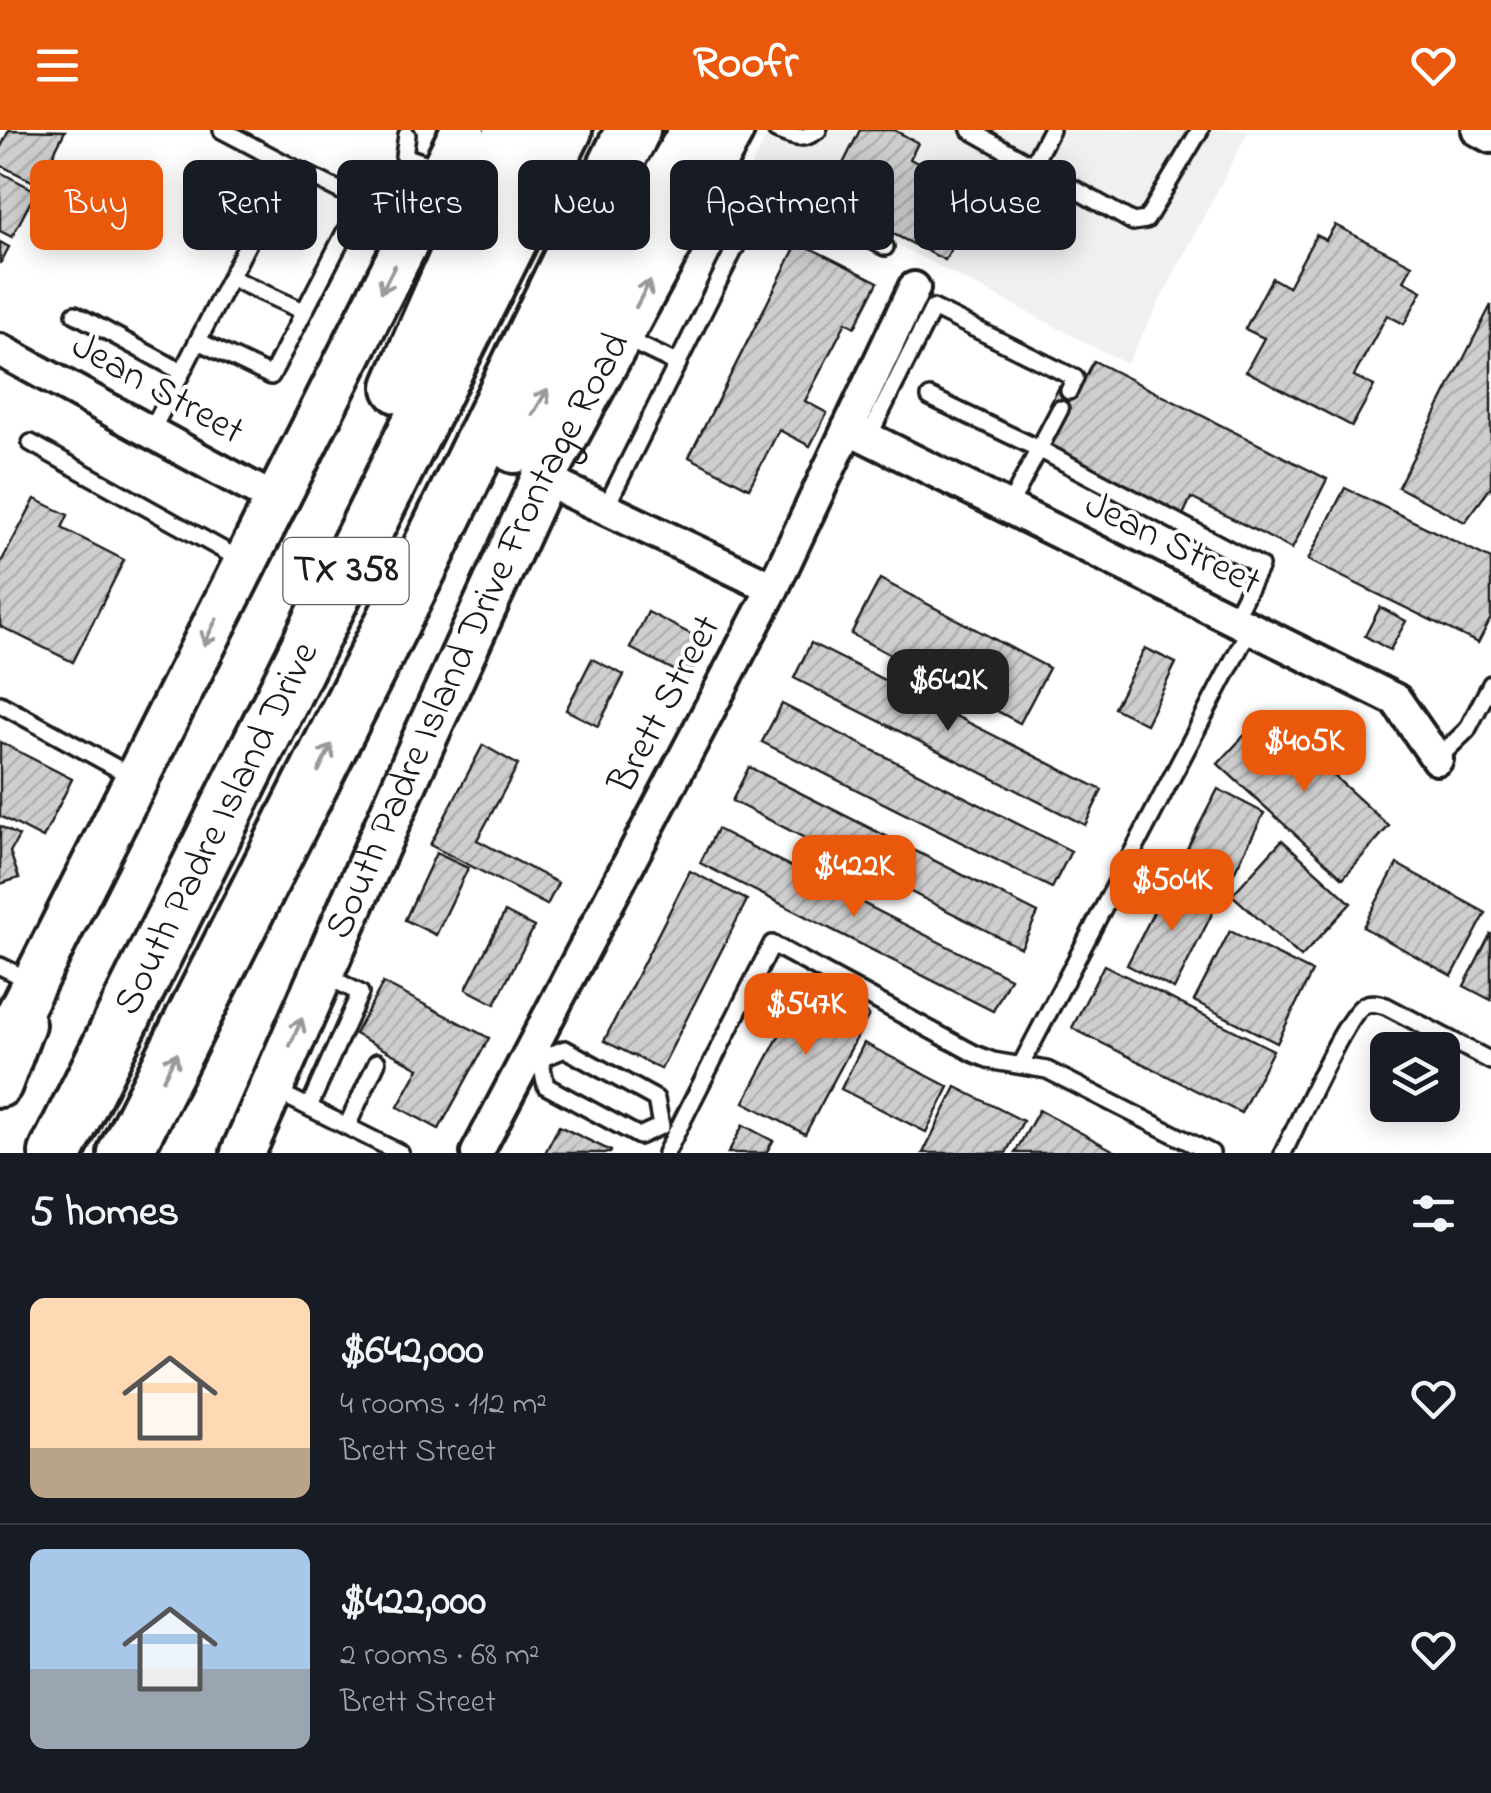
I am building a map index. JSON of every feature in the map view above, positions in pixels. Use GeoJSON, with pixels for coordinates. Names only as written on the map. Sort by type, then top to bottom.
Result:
{"type":"FeatureCollection","features":[{"type":"Feature","properties":{"kind":"highway"},"geometry":{"type":"LineString","coordinates":[[127,1012],[514,130]]}},
{"type":"Feature","properties":{"kind":"highway","name":"South Padre Island Drive"},"geometry":{"type":"LineString","coordinates":[[56,1153],[565,130]]}},
{"type":"Feature","properties":{"kind":"highway","name":"South Padre Island Drive"},"geometry":{"type":"LineString","coordinates":[[126,1153],[422,564],[634,130]]}},
{"type":"Feature","properties":{"kind":"highway"},"geometry":{"type":"LineString","coordinates":[[422,564],[482,505],[698,130]]}},
{"type":"Feature","properties":{"kind":"main road"},"geometry":{"type":"LineString","coordinates":[[448,160],[464,130]]}},
{"type":"Feature","properties":{"kind":"main road","name":"South Padre Island Drive Frontage Road"},"geometry":{"type":"LineString","coordinates":[[714,160],[732,130]]}},
{"type":"Feature","properties":{"kind":"main road","name":"South Padre Island Drive Frontage Road"},"geometry":{"type":"LineString","coordinates":[[247,1152],[290,1098],[322,974],[543,479],[670,242]]}},
{"type":"Feature","properties":{"kind":"main road"},"geometry":{"type":"LineString","coordinates":[[0,1050],[28,967],[136,779],[403,250]]}},
{"type":"Feature","properties":{"kind":"main road"},"geometry":{"type":"LineString","coordinates":[[0,1085],[28,967]]}},
{"type":"Feature","properties":{"kind":"street"},"geometry":{"type":"LineString","coordinates":[[1478,130],[1491,136]]}},
{"type":"Feature","properties":{"kind":"street","name":"Brett Street"},"geometry":{"type":"LineString","coordinates":[[477,1153],[535,1056],[772,588],[858,434],[914,288]]}},
{"type":"Feature","properties":{"kind":"street","name":"Jean Street"},"geometry":{"type":"LineString","coordinates":[[0,350],[276,500]]}},
{"type":"Feature","properties":{"kind":"street","name":"Jean Street"},"geometry":{"type":"LineString","coordinates":[[858,434],[1396,700],[1437,759]]}},
{"type":"Feature","properties":{"kind":"street"},"geometry":{"type":"LineString","coordinates":[[543,479],[772,588]]}},
{"type":"Feature","properties":{"kind":"lane"},"geometry":{"type":"LineString","coordinates":[[222,130],[280,160]]}},
{"type":"Feature","properties":{"kind":"lane"},"geometry":{"type":"LineString","coordinates":[[776,130],[799,139],[818,130]]}},
{"type":"Feature","properties":{"kind":"lane"},"geometry":{"type":"LineString","coordinates":[[970,130],[1022,160]]}},
{"type":"Feature","properties":{"kind":"lane"},"geometry":{"type":"LineString","coordinates":[[1035,160],[1051,130]]}},
{"type":"Feature","properties":{"kind":"lane"},"geometry":{"type":"LineString","coordinates":[[1076,190],[1134,222],[1146,220],[1200,130]]}},
{"type":"Feature","properties":{"kind":"lane"},"geometry":{"type":"LineString","coordinates":[[405,132],[404,156],[415,160]]}},
{"type":"Feature","properties":{"kind":"lane"},"geometry":{"type":"LineString","coordinates":[[198,341],[271,376],[361,201],[317,179]]}},
{"type":"Feature","properties":{"kind":"lane"},"geometry":{"type":"LineString","coordinates":[[151,432],[245,250]]}},
{"type":"Feature","properties":{"kind":"lane"},"geometry":{"type":"LineString","coordinates":[[605,509],[734,250]]}},
{"type":"Feature","properties":{"kind":"lane"},"geometry":{"type":"LineString","coordinates":[[231,278],[303,311]]}},
{"type":"Feature","properties":{"kind":"lane"},"geometry":{"type":"LineString","coordinates":[[858,434],[933,308],[1075,378],[1069,391]]}},
{"type":"Feature","properties":{"kind":"lane"},"geometry":{"type":"LineString","coordinates":[[74,314],[182,372]]}},
{"type":"Feature","properties":{"kind":"lane"},"geometry":{"type":"LineString","coordinates":[[621,337],[678,364]]}},
{"type":"Feature","properties":{"kind":"lane"},"geometry":{"type":"LineString","coordinates":[[930,397],[1260,566],[1242,624],[1021,1066]]}},
{"type":"Feature","properties":{"kind":"lane"},"geometry":{"type":"LineString","coordinates":[[1008,508],[1060,410]]}},
{"type":"Feature","properties":{"kind":"lane"},"geometry":{"type":"LineString","coordinates":[[32,443],[244,562]]}},
{"type":"Feature","properties":{"kind":"lane"},"geometry":{"type":"LineString","coordinates":[[1437,759],[1467,730],[1491,684]]}},
{"type":"Feature","properties":{"kind":"lane"},"geometry":{"type":"LineString","coordinates":[[0,704],[136,779]]}},
{"type":"Feature","properties":{"kind":"lane"},"geometry":{"type":"LineString","coordinates":[[666,1153],[668,1129],[772,944],[975,1054],[1047,1070],[1193,1149],[1211,1153]]}},
{"type":"Feature","properties":{"kind":"lane"},"geometry":{"type":"LineString","coordinates":[[1283,1153],[1347,1026],[1363,1006],[1386,1006],[1491,1061]]}},
{"type":"Feature","properties":{"kind":"lane"},"geometry":{"type":"LineString","coordinates":[[564,1049],[641,1090],[656,1099],[668,1129],[639,1136],[546,1086],[535,1056],[564,1049]]}},
{"type":"Feature","properties":{"kind":"lane"},"geometry":{"type":"LineString","coordinates":[[348,1126],[378,1062]]}},
{"type":"Feature","properties":{"kind":"lane"},"geometry":{"type":"LineString","coordinates":[[290,1098],[400,1153]]}},
{"type":"Feature","properties":{"kind":"shaded area"},"geometry":{"type":"Polygon","coordinates":[[[770,130],[1249,130],[1127,364],[894,243],[894,160],[754,160],[770,130]]]}},
{"type":"Feature","properties":{"kind":"building"},"geometry":{"type":"Polygon","coordinates":[[[9,130],[65,131],[50,160],[30,160],[30,180],[0,165],[0,149],[9,130]]]}},
{"type":"Feature","properties":{"kind":"building"},"geometry":{"type":"Polygon","coordinates":[[[860,130],[894,130],[918,143],[910,159],[914,161],[914,244],[894,234],[894,160],[845,160],[860,130]]]}},
{"type":"Feature","properties":{"kind":"building"},"geometry":{"type":"Polygon","coordinates":[[[0,172],[30,188],[30,202],[12,237],[0,231],[0,172]]]}},
{"type":"Feature","properties":{"kind":"building"},"geometry":{"type":"Polygon","coordinates":[[[1335,225],[1412,265],[1404,281],[1422,291],[1404,324],[1387,315],[1354,376],[1374,386],[1352,426],[1246,371],[1264,338],[1245,329],[1272,278],[1288,287],[1316,235],[1326,240],[1335,225]]]}},
{"type":"Feature","properties":{"kind":"building"},"geometry":{"type":"Polygon","coordinates":[[[0,242],[9,247],[0,264],[0,242]]]}},
{"type":"Feature","properties":{"kind":"building"},"geometry":{"type":"Polygon","coordinates":[[[794,250],[814,250],[878,282],[855,327],[846,322],[805,401],[827,413],[810,446],[779,430],[749,488],[689,457],[794,250]]]}},
{"type":"Feature","properties":{"kind":"building"},"geometry":{"type":"Polygon","coordinates":[[[925,250],[950,250],[945,260],[925,250]]]}},
{"type":"Feature","properties":{"kind":"building"},"geometry":{"type":"Polygon","coordinates":[[[1491,305],[1491,487],[1465,522],[1398,487],[1491,305]]]}},
{"type":"Feature","properties":{"kind":"building"},"geometry":{"type":"Polygon","coordinates":[[[1094,361],[1327,479],[1292,549],[1191,498],[1183,515],[1049,448],[1067,413],[1050,405],[1059,387],[1076,395],[1094,361]]]}},
{"type":"Feature","properties":{"kind":"building"},"geometry":{"type":"Polygon","coordinates":[[[1345,488],[1491,559],[1491,618],[1478,643],[1308,560],[1345,488]]]}},
{"type":"Feature","properties":{"kind":"building"},"geometry":{"type":"Polygon","coordinates":[[[35,499],[68,515],[62,528],[124,560],[73,662],[0,626],[0,564],[35,499]]]}},
{"type":"Feature","properties":{"kind":"building"},"geometry":{"type":"Polygon","coordinates":[[[880,579],[1049,668],[1020,723],[851,634],[880,579]]]}},
{"type":"Feature","properties":{"kind":"building"},"geometry":{"type":"Polygon","coordinates":[[[1380,607],[1406,621],[1390,650],[1365,636],[1380,607]]]}},
{"type":"Feature","properties":{"kind":"building"},"geometry":{"type":"Polygon","coordinates":[[[648,612],[706,642],[688,677],[630,648],[648,612]]]}},
{"type":"Feature","properties":{"kind":"building"},"geometry":{"type":"Polygon","coordinates":[[[811,643],[1102,790],[1085,825],[794,678],[811,643]]]}},
{"type":"Feature","properties":{"kind":"building"},"geometry":{"type":"Polygon","coordinates":[[[1145,648],[1176,663],[1146,724],[1114,708],[1145,648]]]}},
{"type":"Feature","properties":{"kind":"building"},"geometry":{"type":"Polygon","coordinates":[[[592,659],[624,675],[598,726],[566,710],[592,659]]]}},
{"type":"Feature","properties":{"kind":"building"},"geometry":{"type":"Polygon","coordinates":[[[782,704],[1071,851],[1052,888],[762,742],[782,704]]]}},
{"type":"Feature","properties":{"kind":"building"},"geometry":{"type":"Polygon","coordinates":[[[1265,713],[1389,826],[1343,878],[1218,764],[1265,713]]]}},
{"type":"Feature","properties":{"kind":"building"},"geometry":{"type":"Polygon","coordinates":[[[0,742],[72,779],[43,838],[0,816],[0,742]]]}},
{"type":"Feature","properties":{"kind":"building"},"geometry":{"type":"Polygon","coordinates":[[[483,745],[518,765],[477,840],[558,883],[547,905],[430,845],[483,745]]]}},
{"type":"Feature","properties":{"kind":"building"},"geometry":{"type":"Polygon","coordinates":[[[749,767],[1038,913],[1021,948],[732,801],[749,767]]]}},
{"type":"Feature","properties":{"kind":"building"},"geometry":{"type":"Polygon","coordinates":[[[1218,789],[1264,813],[1221,898],[1174,874],[1218,789]]]}},
{"type":"Feature","properties":{"kind":"building"},"geometry":{"type":"Polygon","coordinates":[[[0,826],[19,836],[10,852],[19,878],[0,884],[0,826]]]}},
{"type":"Feature","properties":{"kind":"building"},"geometry":{"type":"Polygon","coordinates":[[[717,829],[1010,978],[993,1011],[700,863],[717,829]]]}},
{"type":"Feature","properties":{"kind":"building"},"geometry":{"type":"Polygon","coordinates":[[[1282,840],[1351,903],[1301,957],[1232,895],[1282,840]]]}},
{"type":"Feature","properties":{"kind":"building"},"geometry":{"type":"Polygon","coordinates":[[[436,853],[468,868],[436,935],[405,920],[436,853]]]}},
{"type":"Feature","properties":{"kind":"building"},"geometry":{"type":"Polygon","coordinates":[[[1397,864],[1486,913],[1452,976],[1363,927],[1397,864]]]}},
{"type":"Feature","properties":{"kind":"building"},"geometry":{"type":"Polygon","coordinates":[[[690,871],[747,900],[661,1069],[604,1041],[690,871]]]}},
{"type":"Feature","properties":{"kind":"building"},"geometry":{"type":"Polygon","coordinates":[[[1170,880],[1217,904],[1174,989],[1127,965],[1170,880]]]}},
{"type":"Feature","properties":{"kind":"building"},"geometry":{"type":"Polygon","coordinates":[[[505,912],[534,927],[495,1004],[466,989],[505,912]]]}},
{"type":"Feature","properties":{"kind":"building"},"geometry":{"type":"Polygon","coordinates":[[[1230,931],[1312,972],[1277,1043],[1194,1001],[1230,931]]]}},
{"type":"Feature","properties":{"kind":"building"},"geometry":{"type":"Polygon","coordinates":[[[1491,933],[1491,1000],[1464,986],[1491,933]]]}},
{"type":"Feature","properties":{"kind":"building"},"geometry":{"type":"Polygon","coordinates":[[[1104,965],[1273,1050],[1241,1113],[1072,1028],[1104,965]]]}},
{"type":"Feature","properties":{"kind":"building"},"geometry":{"type":"Polygon","coordinates":[[[383,983],[489,1038],[439,1129],[398,1107],[419,1068],[355,1034],[383,983]]]}},
{"type":"Feature","properties":{"kind":"building"},"geometry":{"type":"Polygon","coordinates":[[[807,983],[869,1015],[805,1134],[744,1102],[807,983]]]}},
{"type":"Feature","properties":{"kind":"building"},"geometry":{"type":"Polygon","coordinates":[[[864,1043],[949,1087],[926,1132],[841,1089],[864,1043]]]}},
{"type":"Feature","properties":{"kind":"building"},"geometry":{"type":"Polygon","coordinates":[[[956,1087],[1023,1121],[1006,1153],[923,1153],[956,1087]]]}},
{"type":"Feature","properties":{"kind":"building"},"geometry":{"type":"Polygon","coordinates":[[[1039,1110],[1118,1153],[1015,1153],[1039,1110]]]}},
{"type":"Feature","properties":{"kind":"building"},"geometry":{"type":"Polygon","coordinates":[[[743,1125],[773,1141],[766,1153],[728,1153],[743,1125]]]}},
{"type":"Feature","properties":{"kind":"building"},"geometry":{"type":"Polygon","coordinates":[[[559,1126],[611,1151],[610,1153],[545,1153],[559,1126]]]}}]}
